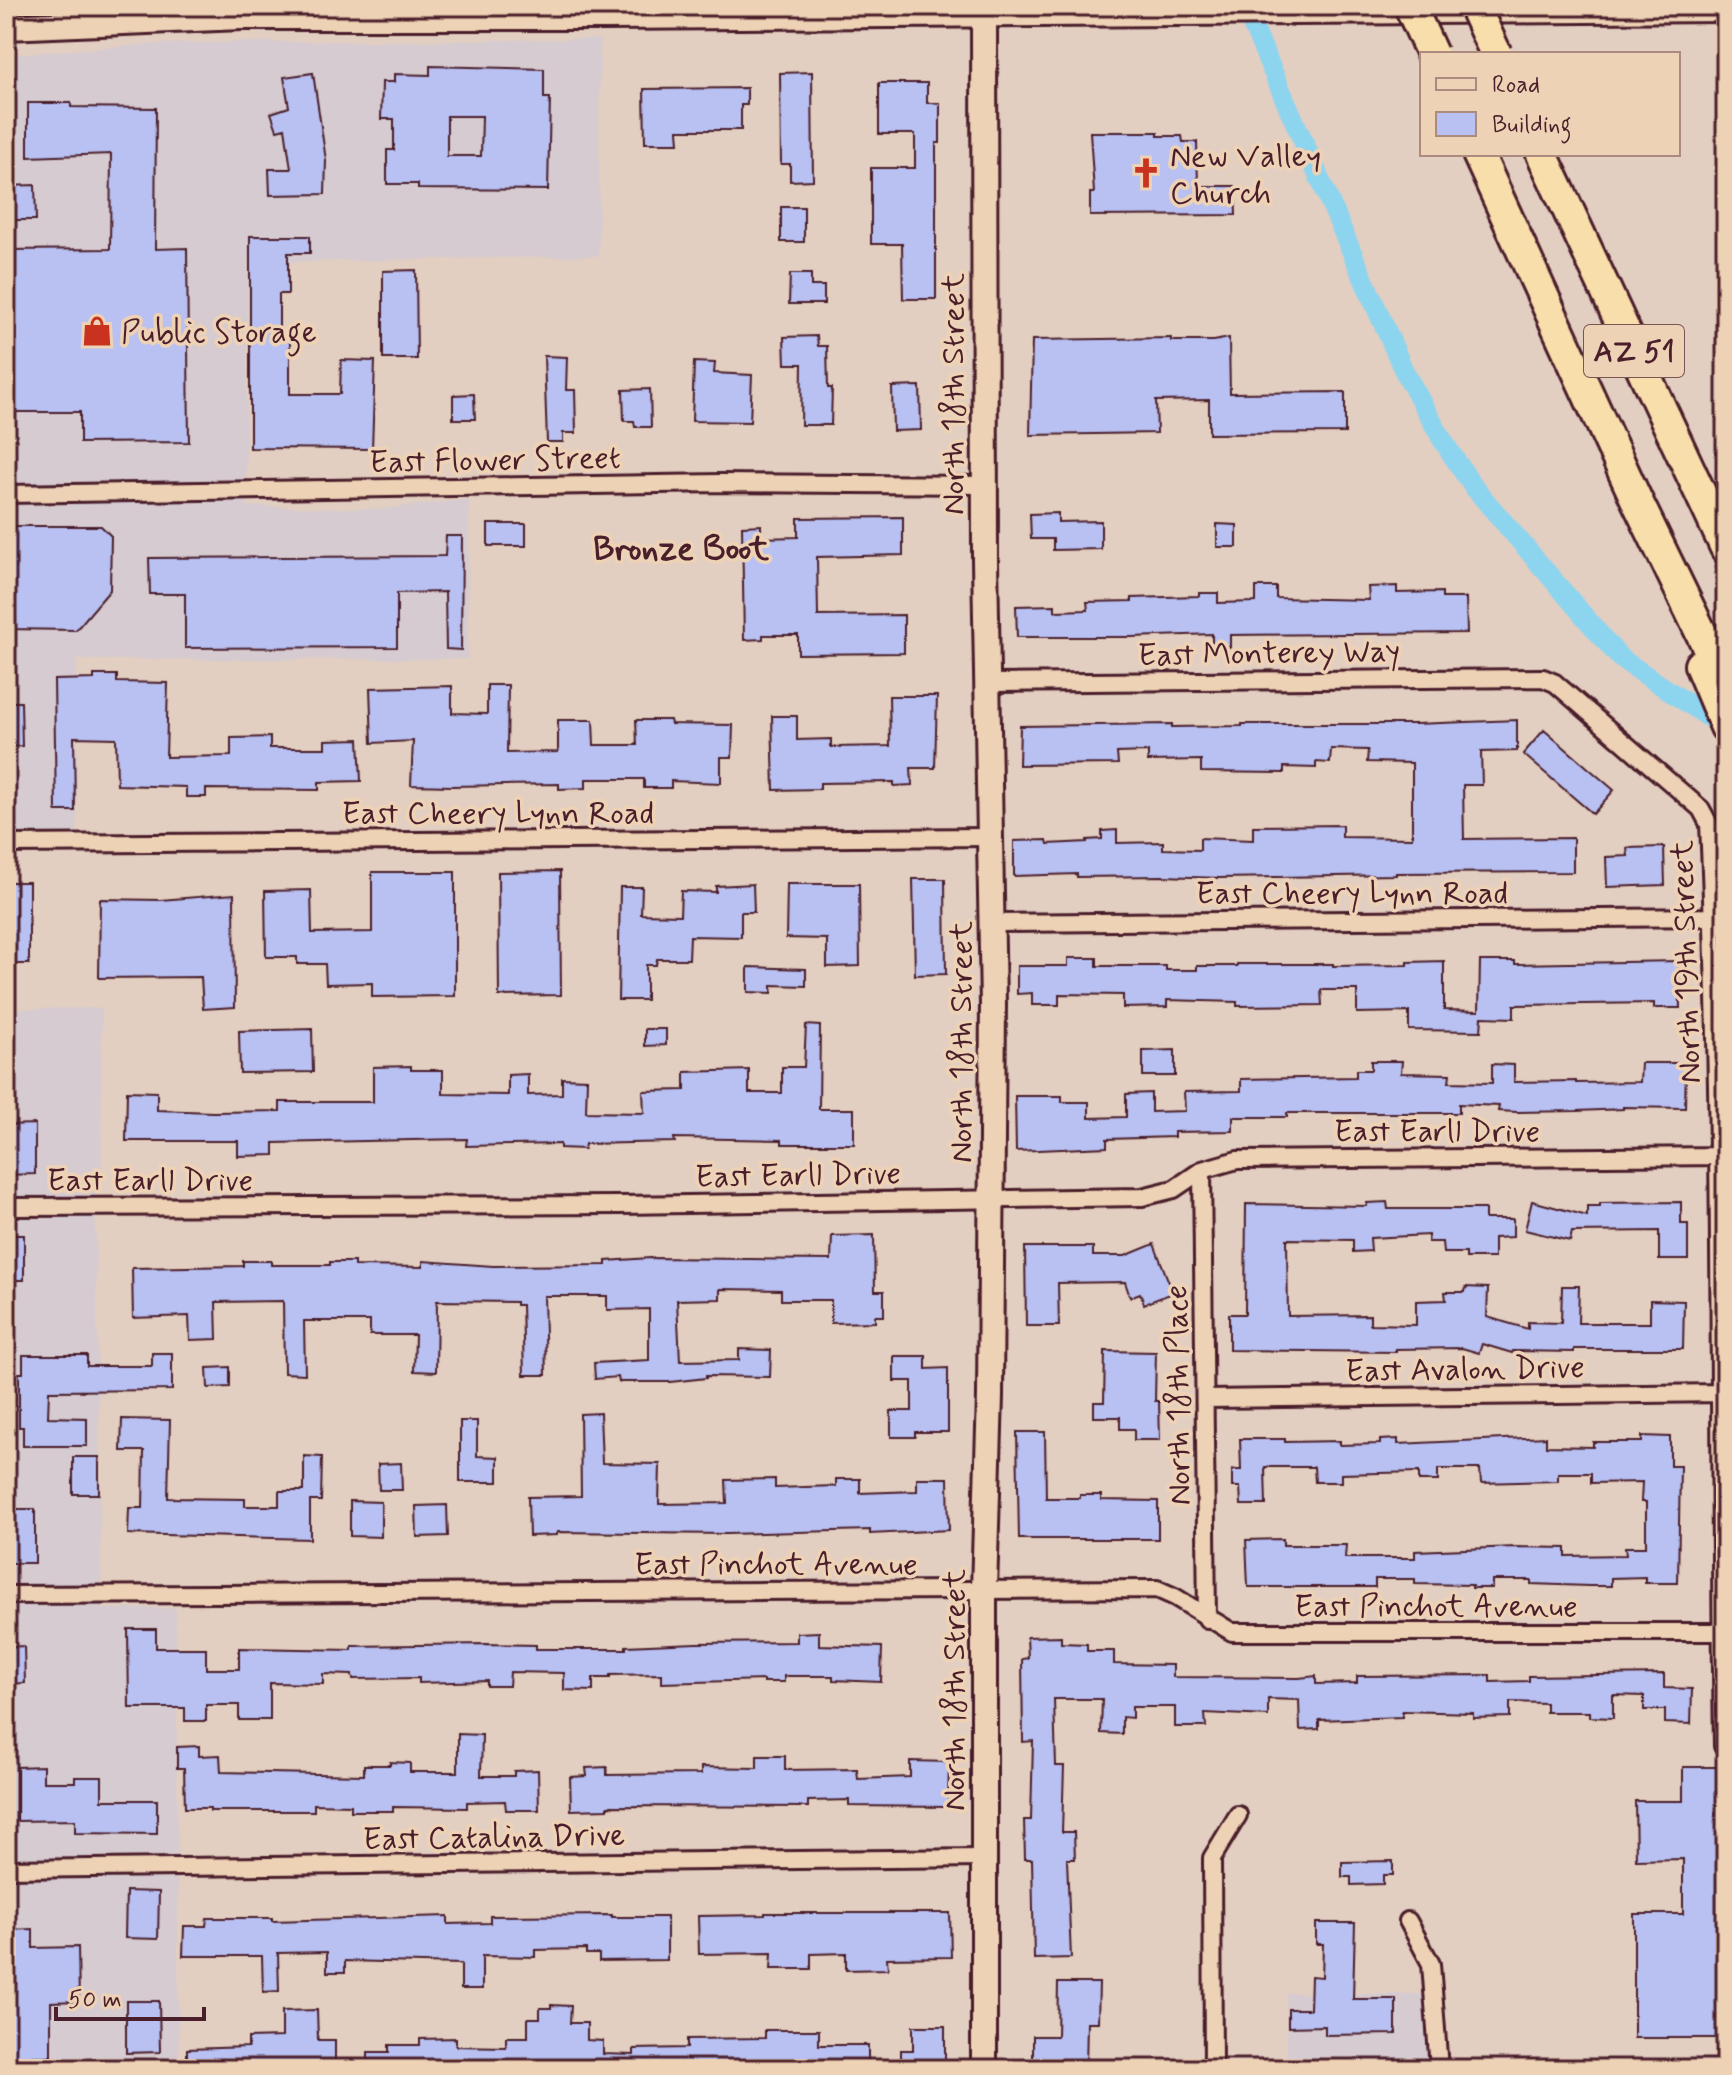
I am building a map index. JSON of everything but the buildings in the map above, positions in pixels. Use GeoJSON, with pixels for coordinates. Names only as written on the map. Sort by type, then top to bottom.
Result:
{"type":"FeatureCollection","features":[{"type":"Feature","properties":{"kind":"highway"},"geometry":{"type":"LineString","coordinates":[[1410,6],[1431,52]]}},
{"type":"Feature","properties":{"kind":"highway"},"geometry":{"type":"LineString","coordinates":[[1474,6],[1495,52]]}},
{"type":"Feature","properties":{"kind":"highway","name":"AZ 51"},"geometry":{"type":"LineString","coordinates":[[1479,156],[1690,624]]}},
{"type":"Feature","properties":{"kind":"highway","name":"AZ 51"},"geometry":{"type":"LineString","coordinates":[[1543,156],[1726,548]]}},
{"type":"Feature","properties":{"kind":"highway"},"geometry":{"type":"LineString","coordinates":[[1706,508],[1726,537]]}},
{"type":"Feature","properties":{"kind":"highway"},"geometry":{"type":"LineString","coordinates":[[1690,624],[1726,684]]}},
{"type":"Feature","properties":{"kind":"highway"},"geometry":{"type":"LineString","coordinates":[[1690,624],[1726,727]]}},
{"type":"Feature","properties":{"kind":"street"},"geometry":{"type":"LineString","coordinates":[[6,27],[241,17],[984,15],[1328,9],[1722,8]]}},
{"type":"Feature","properties":{"kind":"street","name":"North 18th Street"},"geometry":{"type":"LineString","coordinates":[[984,15],[984,485],[992,923],[990,1396],[984,1590],[984,2069]]}},
{"type":"Feature","properties":{"kind":"street","name":"East Flower Street"},"geometry":{"type":"LineString","coordinates":[[6,494],[720,483],[984,485]]}},
{"type":"Feature","properties":{"kind":"street","name":"East Monterey Way"},"geometry":{"type":"LineString","coordinates":[[988,683],[1550,680]]}},
{"type":"Feature","properties":{"kind":"street","name":"North 19th Street"},"geometry":{"type":"LineString","coordinates":[[1550,680],[1701,809],[1709,824],[1723,1156],[1723,1746]]}},
{"type":"Feature","properties":{"kind":"street","name":"East Cheery Lynn Road"},"geometry":{"type":"LineString","coordinates":[[6,844],[991,837]]}},
{"type":"Feature","properties":{"kind":"street","name":"East Cheery Lynn Road"},"geometry":{"type":"LineString","coordinates":[[992,923],[1713,917]]}},
{"type":"Feature","properties":{"kind":"street","name":"East Earll Drive"},"geometry":{"type":"LineString","coordinates":[[6,1207],[620,1205],[1142,1197],[1174,1189],[1202,1170],[1237,1160],[1723,1156]]}},
{"type":"Feature","properties":{"kind":"street","name":"North 18th Place"},"geometry":{"type":"LineString","coordinates":[[1202,1170],[1207,1619]]}},
{"type":"Feature","properties":{"kind":"street","name":"East Avalon Drive"},"geometry":{"type":"LineString","coordinates":[[1205,1399],[1724,1393]]}},
{"type":"Feature","properties":{"kind":"street","name":"East Pinchot Avenue"},"geometry":{"type":"LineString","coordinates":[[6,1595],[1157,1589],[1232,1632],[1723,1632]]}},
{"type":"Feature","properties":{"kind":"street"},"geometry":{"type":"LineString","coordinates":[[1213,2069],[1212,1858],[1238,1815]]}},
{"type":"Feature","properties":{"kind":"street","name":"East Catalina Drive"},"geometry":{"type":"LineString","coordinates":[[6,1869],[983,1858]]}},
{"type":"Feature","properties":{"kind":"street"},"geometry":{"type":"LineString","coordinates":[[1408,1921],[1431,1964],[1439,2069]]}},
{"type":"Feature","properties":{"kind":"shaded area"},"geometry":{"type":"Polygon","coordinates":[[[600,39],[599,256],[248,263],[248,506],[382,509],[469,499],[468,659],[77,660],[77,840],[6,840],[6,55],[151,44],[600,39]]]}},
{"type":"Feature","properties":{"kind":"shaded area"},"geometry":{"type":"Polygon","coordinates":[[[6,1009],[102,1010],[102,1187],[95,1189],[102,1609],[176,1608],[179,2069],[6,2069],[6,1009]]]}},
{"type":"Feature","properties":{"kind":"shaded area"},"geometry":{"type":"Polygon","coordinates":[[[1286,1993],[1426,1994],[1428,2069],[1287,2069],[1286,1993]]]}},
{"type":"Feature","properties":{"kind":"waterway"},"geometry":{"type":"LineString","coordinates":[[1244,6],[1404,371],[1472,485],[1620,658],[1726,729]]}},
{"type":"Feature","properties":{"kind":"place","name":"New Valley Church"},"geometry":{"type":"Point","coordinates":[1146,173]}},
{"type":"Feature","properties":{"kind":"place","name":"Public Storage"},"geometry":{"type":"Point","coordinates":[97,331]}},
{"type":"Feature","properties":{"kind":"district","name":"Bronze Boot"},"geometry":{"type":"Point","coordinates":[681,547]}}]}
